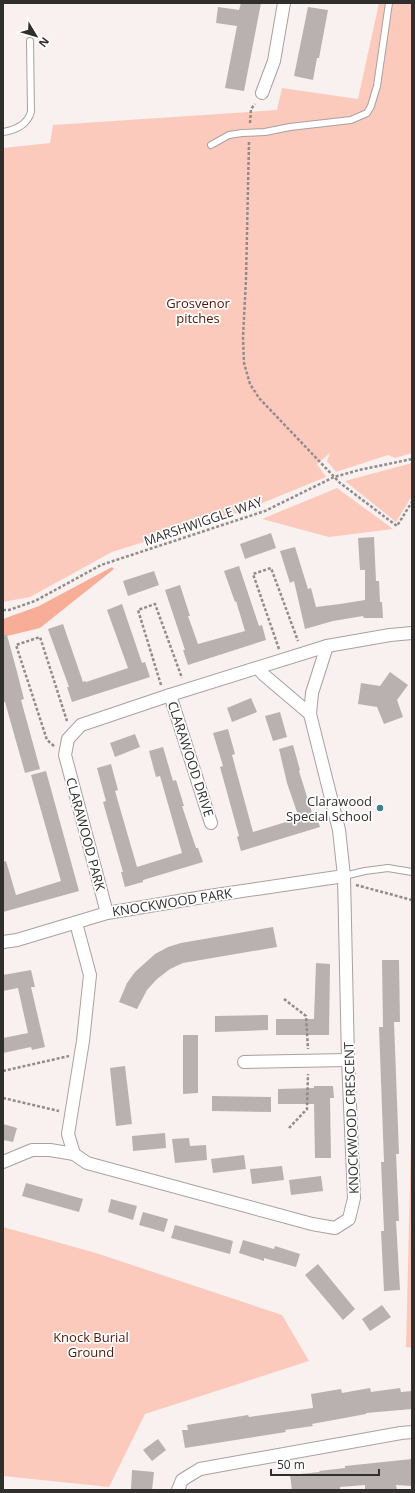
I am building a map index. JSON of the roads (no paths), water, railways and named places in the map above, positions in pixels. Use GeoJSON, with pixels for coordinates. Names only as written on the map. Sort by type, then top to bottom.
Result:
{"type":"FeatureCollection","features":[{"type":"Feature","properties":{"kind":"street"},"geometry":{"type":"LineString","coordinates":[[262,93],[274,61],[284,3]]}},
{"type":"Feature","properties":{"kind":"street"},"geometry":{"type":"LineString","coordinates":[[168,696],[327,646],[390,635],[412,633]]}},
{"type":"Feature","properties":{"kind":"street","name":"KNOCKWOOD CRESCENT"},"geometry":{"type":"LineString","coordinates":[[74,1154],[87,1163],[312,1224],[335,1228],[349,1218],[354,1198],[348,1060],[344,880],[339,830],[310,714],[312,693],[327,646]]}},
{"type":"Feature","properties":{"kind":"street"},"geometry":{"type":"LineString","coordinates":[[258,668],[264,675],[310,714]]}},
{"type":"Feature","properties":{"kind":"street","name":"CLARAWOOD PARK"},"geometry":{"type":"LineString","coordinates":[[107,913],[65,755],[68,739],[81,725],[168,696]]}},
{"type":"Feature","properties":{"kind":"street","name":"CLARAWOOD DRIVE"},"geometry":{"type":"LineString","coordinates":[[168,696],[211,823]]}},
{"type":"Feature","properties":{"kind":"street","name":"KNOCKWOOD PARK"},"geometry":{"type":"LineString","coordinates":[[3,942],[17,940],[107,913],[209,896],[344,880]]}},
{"type":"Feature","properties":{"kind":"street"},"geometry":{"type":"LineString","coordinates":[[3,1162],[32,1150],[50,1150],[74,1154],[68,1134],[81,1054],[90,974],[76,923]]}},
{"type":"Feature","properties":{"kind":"street"},"geometry":{"type":"LineString","coordinates":[[244,1062],[348,1060]]}},
{"type":"Feature","properties":{"kind":"street"},"geometry":{"type":"LineString","coordinates":[[178,1490],[182,1480],[200,1469],[393,1434],[412,1432]]}},
{"type":"Feature","properties":{"kind":"lane"},"geometry":{"type":"LineString","coordinates":[[212,145],[228,135],[250,132],[266,132],[297,126],[350,120],[367,113],[371,106],[377,86],[389,3]]}},
{"type":"Feature","properties":{"kind":"lane"},"geometry":{"type":"LineString","coordinates":[[3,132],[13,130],[20,126],[28,120],[31,112],[30,41]]}},
{"type":"Feature","properties":{"kind":"lane"},"geometry":{"type":"LineString","coordinates":[[344,880],[365,871],[388,868],[412,872]]}},
{"type":"Feature","properties":{"kind":"place","name":"Clarawood Special School"},"geometry":{"type":"Point","coordinates":[380,808]}},
{"type":"Feature","properties":{"kind":"park label","name":"Grosvenor pitches"},"geometry":{"type":"Point","coordinates":[198,310]}},
{"type":"Feature","properties":{"kind":"park label","name":"Knock Burial Ground"},"geometry":{"type":"Point","coordinates":[91,1344]}}]}
